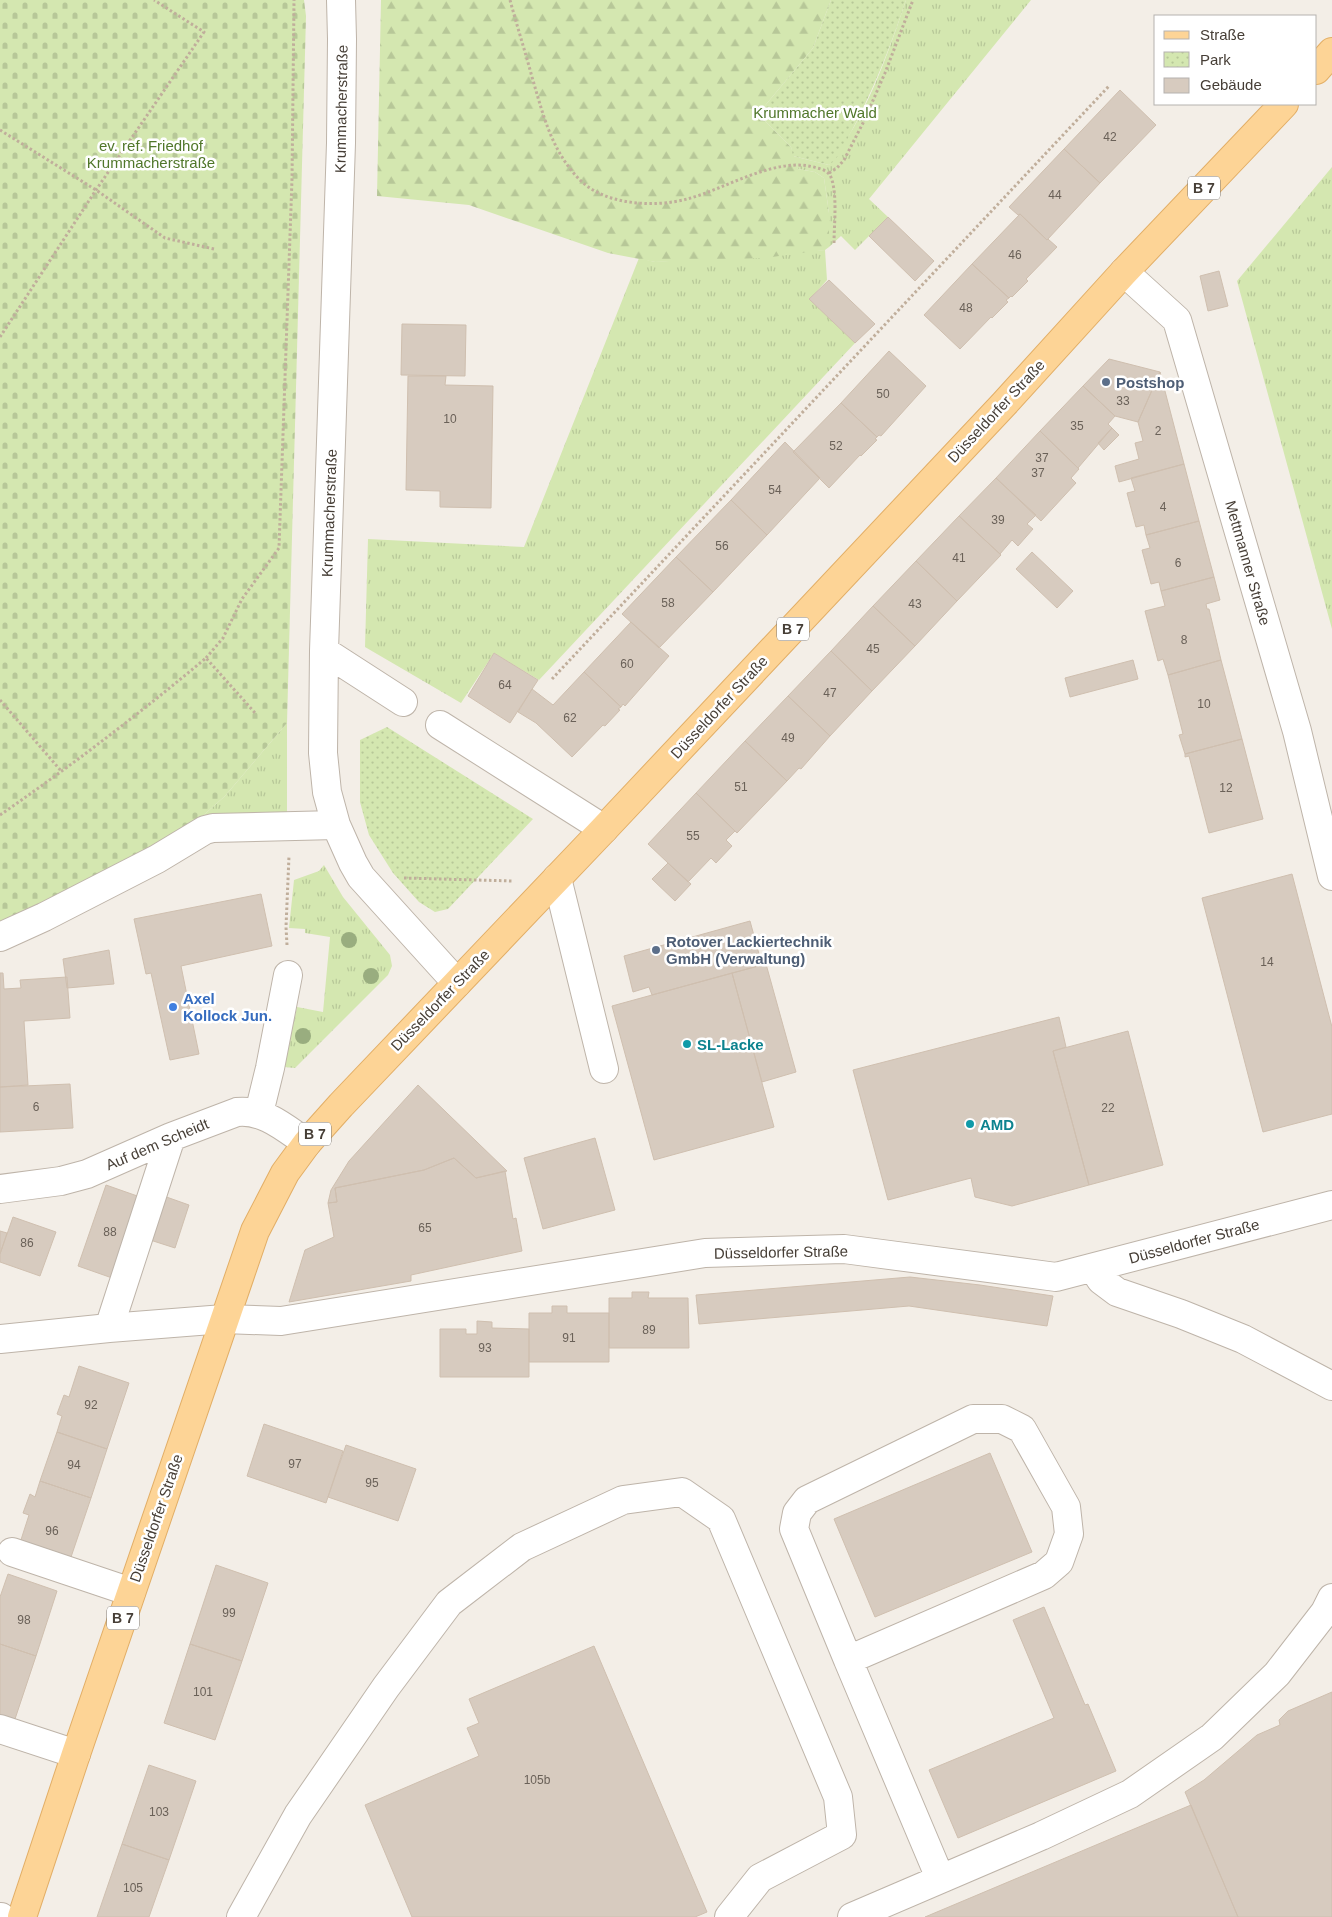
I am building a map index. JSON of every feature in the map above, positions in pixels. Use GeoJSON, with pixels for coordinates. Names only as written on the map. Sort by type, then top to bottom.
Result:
{"type":"FeatureCollection","features":[{"type":"Feature","properties":{"kind":"main road"},"geometry":{"type":"LineString","coordinates":[[1317,69],[1332,52]]}},
{"type":"Feature","properties":{"kind":"main road","name":"Düsseldorfer Straße"},"geometry":{"type":"LineString","coordinates":[[22,1917],[224,1319],[261,1218],[285,1173],[341,1105],[556,880],[991,418],[1124,272],[1283,105]]}},
{"type":"Feature","properties":{"kind":"street","name":"Krummacherstraße"},"geometry":{"type":"LineString","coordinates":[[341,0],[341,143],[322,754],[327,792],[336,825],[361,877],[457,983]]}},
{"type":"Feature","properties":{"kind":"street","name":"Mettmanner Straße"},"geometry":{"type":"LineString","coordinates":[[1124,272],[1177,320],[1297,731],[1332,876]]}},
{"type":"Feature","properties":{"kind":"street"},"geometry":{"type":"LineString","coordinates":[[324,651],[403,702]]}},
{"type":"Feature","properties":{"kind":"street"},"geometry":{"type":"LineString","coordinates":[[440,725],[604,829]]}},
{"type":"Feature","properties":{"kind":"street"},"geometry":{"type":"LineString","coordinates":[[0,937],[44,917],[157,859],[205,830],[213,828],[336,825]]}},
{"type":"Feature","properties":{"kind":"street"},"geometry":{"type":"LineString","coordinates":[[556,880],[604,1069]]}},
{"type":"Feature","properties":{"kind":"street"},"geometry":{"type":"LineString","coordinates":[[288,975],[270,1068],[259,1113],[307,1144]]}},
{"type":"Feature","properties":{"kind":"street","name":"Auf dem Scheidt"},"geometry":{"type":"LineString","coordinates":[[0,1189],[74,1178],[171,1137],[237,1112],[259,1113]]}},
{"type":"Feature","properties":{"kind":"street"},"geometry":{"type":"LineString","coordinates":[[109,1328],[171,1137]]}},
{"type":"Feature","properties":{"kind":"street","name":"Düsseldorfer Straße"},"geometry":{"type":"LineString","coordinates":[[224,1319],[281,1321],[705,1253],[844,1249],[1056,1277],[1332,1205]]}},
{"type":"Feature","properties":{"kind":"street"},"geometry":{"type":"LineString","coordinates":[[1093,1268],[1101,1280],[1117,1292],[1181,1314],[1244,1339],[1332,1386]]}},
{"type":"Feature","properties":{"kind":"street"},"geometry":{"type":"LineString","coordinates":[[0,1339],[224,1319]]}},
{"type":"Feature","properties":{"kind":"street"},"geometry":{"type":"LineString","coordinates":[[848,1660],[1044,1575],[1059,1562],[1069,1534],[1066,1508],[1022,1429],[1002,1420],[973,1419],[807,1500],[797,1512],[794,1529],[848,1660],[940,1878]]}},
{"type":"Feature","properties":{"kind":"street"},"geometry":{"type":"LineString","coordinates":[[241,1917],[298,1815],[386,1687],[450,1603],[522,1547],[623,1500],[682,1492],[721,1518],[838,1797],[842,1835],[760,1878],[729,1917]]}},
{"type":"Feature","properties":{"kind":"street"},"geometry":{"type":"LineString","coordinates":[[12,1552],[131,1592]]}},
{"type":"Feature","properties":{"kind":"street"},"geometry":{"type":"LineString","coordinates":[[852,1917],[1042,1836],[1130,1794],[1212,1737],[1277,1674],[1325,1612],[1332,1598]]}},
{"type":"Feature","properties":{"kind":"street"},"geometry":{"type":"LineString","coordinates":[[0,1729],[76,1754]]}},
{"type":"Feature","properties":{"kind":"path"},"geometry":{"type":"LineString","coordinates":[[0,337],[96,190],[204,32],[154,0]]}},
{"type":"Feature","properties":{"kind":"path"},"geometry":{"type":"LineString","coordinates":[[0,815],[62,772],[151,704],[206,658],[222,638],[242,599],[278,548],[292,179],[294,0]]}},
{"type":"Feature","properties":{"kind":"path"},"geometry":{"type":"LineString","coordinates":[[510,0],[552,139],[559,155],[580,180],[597,191],[618,199],[641,203],[666,203],[688,199],[778,167],[805,164],[829,173],[834,198],[834,243]]}},
{"type":"Feature","properties":{"kind":"path"},"geometry":{"type":"LineString","coordinates":[[829,173],[838,168],[844,160],[864,121],[885,73],[912,0]]}},
{"type":"Feature","properties":{"kind":"path"},"geometry":{"type":"LineString","coordinates":[[552,679],[1109,86]]}},
{"type":"Feature","properties":{"kind":"path"},"geometry":{"type":"LineString","coordinates":[[0,130],[96,190],[165,238],[214,249]]}},
{"type":"Feature","properties":{"kind":"path"},"geometry":{"type":"LineString","coordinates":[[206,658],[256,714]]}},
{"type":"Feature","properties":{"kind":"path"},"geometry":{"type":"LineString","coordinates":[[0,700],[62,772]]}},
{"type":"Feature","properties":{"kind":"path"},"geometry":{"type":"LineString","coordinates":[[288,975],[286,927],[290,827]]}},
{"type":"Feature","properties":{"kind":"path"},"geometry":{"type":"LineString","coordinates":[[361,877],[556,880]]}},
{"type":"Feature","properties":{"kind":"green space","name":"ev. ref. Friedhof Krummacherstraße"},"geometry":{"type":"Polygon","coordinates":[[[0,0],[304,0],[306,16],[287,723],[225,796],[197,821],[170,841],[0,928],[0,0]]]}},
{"type":"Feature","properties":{"kind":"green space"},"geometry":{"type":"Polygon","coordinates":[[[381,0],[831,0],[813,48],[758,114],[791,147],[798,169],[815,172],[824,178],[829,213],[829,247],[825,250],[764,258],[655,262],[608,253],[469,205],[377,196],[381,0]]]}},
{"type":"Feature","properties":{"kind":"green space","name":"Krummacher Wald"},"geometry":{"type":"Polygon","coordinates":[[[831,0],[906,0],[866,103],[841,152],[829,165],[793,156],[791,147],[758,114],[813,48],[831,0]]]}},
{"type":"Feature","properties":{"kind":"green space"},"geometry":{"type":"Polygon","coordinates":[[[906,0],[1031,0],[869,199],[888,217],[855,250],[841,236],[829,247],[829,213],[824,178],[815,172],[798,169],[793,156],[829,165],[865,107],[883,65],[906,0]]]}},
{"type":"Feature","properties":{"kind":"green space"},"geometry":{"type":"Polygon","coordinates":[[[1332,167],[1332,629],[1237,281],[1332,167]]]}},
{"type":"Feature","properties":{"kind":"green space"},"geometry":{"type":"Polygon","coordinates":[[[825,250],[827,280],[810,299],[855,343],[539,680],[494,653],[461,703],[365,647],[368,539],[524,547],[639,258],[655,262],[825,250]]]}},
{"type":"Feature","properties":{"kind":"green space"},"geometry":{"type":"Polygon","coordinates":[[[287,723],[287,820],[197,821],[225,796],[287,723]]]}},
{"type":"Feature","properties":{"kind":"green space"},"geometry":{"type":"Polygon","coordinates":[[[387,727],[533,819],[448,909],[435,912],[419,902],[393,873],[369,835],[360,802],[360,740],[387,727]]]}},
{"type":"Feature","properties":{"kind":"green space"},"geometry":{"type":"Polygon","coordinates":[[[324,865],[343,897],[390,955],[392,966],[388,975],[295,1068],[284,1067],[297,1007],[323,1012],[330,937],[305,933],[305,929],[289,928],[294,880],[319,871],[324,865]]]}},
{"type":"Feature","properties":{"kind":"building"},"geometry":{"type":"Polygon","coordinates":[[[1120,90],[1156,125],[1100,183],[1064,149],[1120,90]]]}},
{"type":"Feature","properties":{"kind":"building"},"geometry":{"type":"Polygon","coordinates":[[[1064,149],[1100,183],[1047,240],[1020,214],[1018,215],[1009,207],[1064,149]]]}},
{"type":"Feature","properties":{"kind":"building"},"geometry":{"type":"Polygon","coordinates":[[[1020,214],[1057,247],[1026,279],[1028,281],[1009,298],[972,264],[1020,214]]]}},
{"type":"Feature","properties":{"kind":"building"},"geometry":{"type":"Polygon","coordinates":[[[888,217],[934,261],[915,281],[869,236],[888,217]]]}},
{"type":"Feature","properties":{"kind":"building"},"geometry":{"type":"Polygon","coordinates":[[[972,264],[1009,298],[1006,300],[1008,302],[960,349],[924,315],[972,264]]]}},
{"type":"Feature","properties":{"kind":"building"},"geometry":{"type":"Polygon","coordinates":[[[1219,271],[1228,306],[1208,311],[1200,276],[1219,271]]]}},
{"type":"Feature","properties":{"kind":"building"},"geometry":{"type":"Polygon","coordinates":[[[829,280],[875,324],[855,343],[809,299],[829,280]]]}},
{"type":"Feature","properties":{"kind":"building"},"geometry":{"type":"Polygon","coordinates":[[[402,324],[466,325],[465,376],[401,375],[402,324]]]}},
{"type":"Feature","properties":{"kind":"building"},"geometry":{"type":"Polygon","coordinates":[[[889,351],[926,386],[881,436],[877,437],[841,403],[889,351]]]}},
{"type":"Feature","properties":{"kind":"building"},"geometry":{"type":"Polygon","coordinates":[[[1109,359],[1160,372],[1138,422],[1115,416],[1083,386],[1109,359]]]}},
{"type":"Feature","properties":{"kind":"building"},"geometry":{"type":"Polygon","coordinates":[[[1160,372],[1184,464],[1119,482],[1115,466],[1139,459],[1135,443],[1143,441],[1138,422],[1160,372]]]}},
{"type":"Feature","properties":{"kind":"building"},"geometry":{"type":"Polygon","coordinates":[[[408,376],[446,376],[445,385],[493,386],[491,508],[440,507],[440,491],[406,490],[408,376]]]}},
{"type":"Feature","properties":{"kind":"building"},"geometry":{"type":"Polygon","coordinates":[[[1083,386],[1115,416],[1108,424],[1112,428],[1078,468],[1040,431],[1083,386]]]}},
{"type":"Feature","properties":{"kind":"building"},"geometry":{"type":"Polygon","coordinates":[[[841,403],[877,437],[875,439],[877,440],[829,488],[793,452],[841,403]]]}},
{"type":"Feature","properties":{"kind":"building"},"geometry":{"type":"Polygon","coordinates":[[[1112,428],[1119,435],[1104,450],[1098,443],[1112,428]]]}},
{"type":"Feature","properties":{"kind":"building"},"geometry":{"type":"Polygon","coordinates":[[[1040,431],[1079,469],[1071,478],[1076,483],[1041,521],[996,478],[1040,431]]]}},
{"type":"Feature","properties":{"kind":"building"},"geometry":{"type":"Polygon","coordinates":[[[785,442],[820,478],[767,535],[731,500],[785,442]]]}},
{"type":"Feature","properties":{"kind":"building"},"geometry":{"type":"Polygon","coordinates":[[[1184,464],[1199,521],[1146,535],[1144,525],[1136,527],[1127,493],[1135,491],[1131,478],[1184,464]]]}},
{"type":"Feature","properties":{"kind":"building"},"geometry":{"type":"Polygon","coordinates":[[[996,478],[1036,515],[1027,524],[1033,529],[1018,546],[1012,540],[1000,554],[959,516],[996,478]]]}},
{"type":"Feature","properties":{"kind":"building"},"geometry":{"type":"Polygon","coordinates":[[[731,500],[767,535],[713,592],[676,557],[731,500]]]}},
{"type":"Feature","properties":{"kind":"building"},"geometry":{"type":"Polygon","coordinates":[[[959,516],[1001,555],[957,601],[916,561],[959,516]]]}},
{"type":"Feature","properties":{"kind":"building"},"geometry":{"type":"Polygon","coordinates":[[[1199,521],[1214,577],[1161,591],[1159,582],[1151,584],[1142,550],[1150,548],[1146,535],[1199,521]]]}},
{"type":"Feature","properties":{"kind":"building"},"geometry":{"type":"Polygon","coordinates":[[[1032,552],[1073,591],[1057,608],[1016,569],[1032,552]]]}},
{"type":"Feature","properties":{"kind":"building"},"geometry":{"type":"Polygon","coordinates":[[[676,557],[713,592],[659,648],[622,614],[676,557]]]}},
{"type":"Feature","properties":{"kind":"building"},"geometry":{"type":"Polygon","coordinates":[[[916,561],[957,601],[915,646],[873,606],[916,561]]]}},
{"type":"Feature","properties":{"kind":"building"},"geometry":{"type":"Polygon","coordinates":[[[1214,577],[1220,600],[1206,604],[1207,609],[1209,609],[1221,660],[1168,675],[1163,659],[1158,661],[1145,611],[1165,606],[1161,591],[1214,577]]]}},
{"type":"Feature","properties":{"kind":"building"},"geometry":{"type":"Polygon","coordinates":[[[873,606],[915,646],[872,691],[831,651],[873,606]]]}},
{"type":"Feature","properties":{"kind":"building"},"geometry":{"type":"Polygon","coordinates":[[[631,622],[669,656],[625,706],[623,704],[621,707],[584,672],[631,622]]]}},
{"type":"Feature","properties":{"kind":"building"},"geometry":{"type":"Polygon","coordinates":[[[831,651],[872,691],[830,736],[788,696],[831,651]]]}},
{"type":"Feature","properties":{"kind":"building"},"geometry":{"type":"Polygon","coordinates":[[[494,653],[538,680],[510,723],[468,696],[494,653]]]}},
{"type":"Feature","properties":{"kind":"building"},"geometry":{"type":"Polygon","coordinates":[[[1133,660],[1138,679],[1070,697],[1065,678],[1133,660]]]}},
{"type":"Feature","properties":{"kind":"building"},"geometry":{"type":"Polygon","coordinates":[[[1221,660],[1242,739],[1185,754],[1179,735],[1183,734],[1168,675],[1221,660]]]}},
{"type":"Feature","properties":{"kind":"building"},"geometry":{"type":"Polygon","coordinates":[[[584,672],[621,707],[605,726],[603,725],[572,757],[536,723],[518,712],[532,689],[553,705],[584,672]]]}},
{"type":"Feature","properties":{"kind":"building"},"geometry":{"type":"Polygon","coordinates":[[[788,696],[830,736],[801,769],[799,768],[787,781],[745,741],[788,696]]]}},
{"type":"Feature","properties":{"kind":"building"},"geometry":{"type":"Polygon","coordinates":[[[1242,739],[1263,819],[1209,833],[1189,756],[1185,757],[1185,754],[1242,739]]]}},
{"type":"Feature","properties":{"kind":"building"},"geometry":{"type":"Polygon","coordinates":[[[745,741],[787,781],[737,833],[696,793],[745,741]]]}},
{"type":"Feature","properties":{"kind":"building"},"geometry":{"type":"Polygon","coordinates":[[[696,793],[735,831],[726,840],[732,846],[716,863],[711,858],[688,882],[648,844],[696,793]]]}},
{"type":"Feature","properties":{"kind":"building"},"geometry":{"type":"Polygon","coordinates":[[[668,863],[691,884],[675,901],[652,879],[668,863]]]}},
{"type":"Feature","properties":{"kind":"building"},"geometry":{"type":"Polygon","coordinates":[[[1292,874],[1332,1027],[1332,1114],[1263,1132],[1202,898],[1292,874]]]}},
{"type":"Feature","properties":{"kind":"building"},"geometry":{"type":"Polygon","coordinates":[[[261,894],[272,946],[181,966],[199,1054],[170,1060],[151,973],[146,974],[134,919],[261,894]]]}},
{"type":"Feature","properties":{"kind":"building"},"geometry":{"type":"Polygon","coordinates":[[[750,921],[762,965],[652,995],[649,987],[633,992],[624,956],[750,921]]]}},
{"type":"Feature","properties":{"kind":"building"},"geometry":{"type":"Polygon","coordinates":[[[109,950],[114,984],[67,988],[63,959],[109,950]]]}},
{"type":"Feature","properties":{"kind":"building"},"geometry":{"type":"Polygon","coordinates":[[[766,964],[796,1072],[762,1082],[732,973],[766,964]]]}},
{"type":"Feature","properties":{"kind":"building"},"geometry":{"type":"Polygon","coordinates":[[[0,973],[3,973],[4,989],[21,988],[20,980],[67,977],[70,1018],[24,1021],[28,1085],[0,1087],[0,973]]]}},
{"type":"Feature","properties":{"kind":"building","name":"SL-Lacke"},"geometry":{"type":"Polygon","coordinates":[[[732,973],[774,1127],[654,1160],[612,1006],[732,973]]]}},
{"type":"Feature","properties":{"kind":"building","name":"AMD"},"geometry":{"type":"Polygon","coordinates":[[[1059,1017],[1066,1047],[1053,1051],[1089,1185],[1012,1206],[975,1197],[971,1178],[888,1200],[853,1070],[1059,1017]]]}},
{"type":"Feature","properties":{"kind":"building"},"geometry":{"type":"Polygon","coordinates":[[[1128,1031],[1163,1165],[1089,1185],[1053,1051],[1128,1031]]]}},
{"type":"Feature","properties":{"kind":"building"},"geometry":{"type":"Polygon","coordinates":[[[70,1084],[73,1128],[0,1132],[0,1087],[70,1084]]]}},
{"type":"Feature","properties":{"kind":"building"},"geometry":{"type":"Polygon","coordinates":[[[418,1085],[507,1171],[476,1178],[454,1158],[424,1170],[335,1188],[337,1202],[328,1203],[331,1190],[349,1161],[418,1085]]]}},
{"type":"Feature","properties":{"kind":"building"},"geometry":{"type":"Polygon","coordinates":[[[595,1138],[615,1210],[543,1229],[524,1158],[595,1138]]]}},
{"type":"Feature","properties":{"kind":"building"},"geometry":{"type":"Polygon","coordinates":[[[454,1158],[476,1178],[505,1171],[513,1219],[516,1218],[522,1251],[411,1275],[411,1281],[289,1302],[305,1250],[334,1237],[328,1203],[337,1202],[335,1188],[424,1170],[454,1158]]]}},
{"type":"Feature","properties":{"kind":"building"},"geometry":{"type":"Polygon","coordinates":[[[106,1185],[143,1198],[115,1279],[78,1266],[106,1185]]]}},
{"type":"Feature","properties":{"kind":"building"},"geometry":{"type":"Polygon","coordinates":[[[158,1194],[189,1205],[175,1248],[144,1238],[158,1194]]]}},
{"type":"Feature","properties":{"kind":"building"},"geometry":{"type":"Polygon","coordinates":[[[13,1217],[56,1232],[40,1276],[0,1262],[0,1254],[13,1217]]]}},
{"type":"Feature","properties":{"kind":"building"},"geometry":{"type":"Polygon","coordinates":[[[0,1231],[7,1233],[0,1254],[0,1231]]]}},
{"type":"Feature","properties":{"kind":"building"},"geometry":{"type":"Polygon","coordinates":[[[910,1277],[1053,1296],[1047,1326],[909,1306],[699,1324],[696,1295],[910,1277]]]}},
{"type":"Feature","properties":{"kind":"building"},"geometry":{"type":"Polygon","coordinates":[[[632,1292],[649,1292],[648,1298],[688,1298],[689,1348],[609,1348],[609,1298],[632,1298],[632,1292]]]}},
{"type":"Feature","properties":{"kind":"building"},"geometry":{"type":"Polygon","coordinates":[[[552,1306],[567,1306],[567,1313],[609,1313],[609,1362],[529,1362],[529,1313],[552,1313],[552,1306]]]}},
{"type":"Feature","properties":{"kind":"building"},"geometry":{"type":"Polygon","coordinates":[[[477,1321],[492,1322],[492,1328],[529,1329],[529,1377],[440,1377],[440,1329],[466,1329],[466,1334],[477,1334],[477,1321]]]}},
{"type":"Feature","properties":{"kind":"building"},"geometry":{"type":"Polygon","coordinates":[[[79,1366],[129,1383],[107,1449],[57,1432],[62,1416],[57,1414],[64,1395],[69,1397],[79,1366]]]}},
{"type":"Feature","properties":{"kind":"building"},"geometry":{"type":"Polygon","coordinates":[[[264,1424],[343,1451],[326,1503],[247,1476],[264,1424]]]}},
{"type":"Feature","properties":{"kind":"building"},"geometry":{"type":"Polygon","coordinates":[[[57,1432],[107,1449],[91,1498],[40,1481],[57,1432]]]}},
{"type":"Feature","properties":{"kind":"building"},"geometry":{"type":"Polygon","coordinates":[[[346,1445],[416,1469],[398,1521],[328,1497],[346,1445]]]}},
{"type":"Feature","properties":{"kind":"building"},"geometry":{"type":"Polygon","coordinates":[[[990,1453],[1032,1552],[875,1617],[834,1519],[990,1453]]]}},
{"type":"Feature","properties":{"kind":"building"},"geometry":{"type":"Polygon","coordinates":[[[40,1481],[91,1498],[69,1563],[19,1546],[29,1515],[23,1513],[30,1494],[35,1497],[40,1481]]]}},
{"type":"Feature","properties":{"kind":"building"},"geometry":{"type":"Polygon","coordinates":[[[216,1565],[268,1583],[242,1661],[190,1644],[216,1565]]]}},
{"type":"Feature","properties":{"kind":"building"},"geometry":{"type":"Polygon","coordinates":[[[8,1574],[57,1591],[36,1656],[0,1644],[0,1597],[8,1574]]]}},
{"type":"Feature","properties":{"kind":"building"},"geometry":{"type":"Polygon","coordinates":[[[1044,1607],[1085,1705],[1088,1704],[1116,1771],[958,1838],[929,1770],[1054,1718],[1013,1620],[1044,1607]]]}},
{"type":"Feature","properties":{"kind":"building"},"geometry":{"type":"Polygon","coordinates":[[[0,1644],[36,1656],[14,1722],[0,1718],[0,1644]]]}},
{"type":"Feature","properties":{"kind":"building"},"geometry":{"type":"Polygon","coordinates":[[[190,1644],[242,1661],[215,1740],[164,1723],[190,1644]]]}},
{"type":"Feature","properties":{"kind":"building"},"geometry":{"type":"Polygon","coordinates":[[[594,1646],[707,1912],[695,1917],[412,1917],[365,1805],[479,1756],[467,1728],[479,1723],[469,1699],[594,1646]]]}},
{"type":"Feature","properties":{"kind":"building"},"geometry":{"type":"Polygon","coordinates":[[[1332,1692],[1332,1917],[1238,1917],[1185,1792],[1204,1780],[1257,1735],[1280,1725],[1279,1720],[1288,1711],[1332,1692]]]}},
{"type":"Feature","properties":{"kind":"building"},"geometry":{"type":"Polygon","coordinates":[[[149,1765],[196,1781],[169,1860],[122,1844],[149,1765]]]}},
{"type":"Feature","properties":{"kind":"building"},"geometry":{"type":"Polygon","coordinates":[[[1191,1805],[1238,1917],[925,1917],[1191,1805]]]}},
{"type":"Feature","properties":{"kind":"building"},"geometry":{"type":"Polygon","coordinates":[[[122,1844],[169,1860],[149,1917],[97,1917],[122,1844]]]}},
{"type":"Feature","properties":{"kind":"place","name":"Postshop"},"geometry":{"type":"Point","coordinates":[1106,382]}},
{"type":"Feature","properties":{"kind":"place","name":"Rotover Lackiertechnik GmbH (Verwaltung)"},"geometry":{"type":"Point","coordinates":[656,950]}},
{"type":"Feature","properties":{"kind":"place","name":"Axel Kollock Jun."},"geometry":{"type":"Point","coordinates":[173,1007]}},
{"type":"Feature","properties":{"kind":"place","name":"SL-Lacke"},"geometry":{"type":"Point","coordinates":[687,1044]}},
{"type":"Feature","properties":{"kind":"place","name":"AMD"},"geometry":{"type":"Point","coordinates":[970,1124]}}]}
